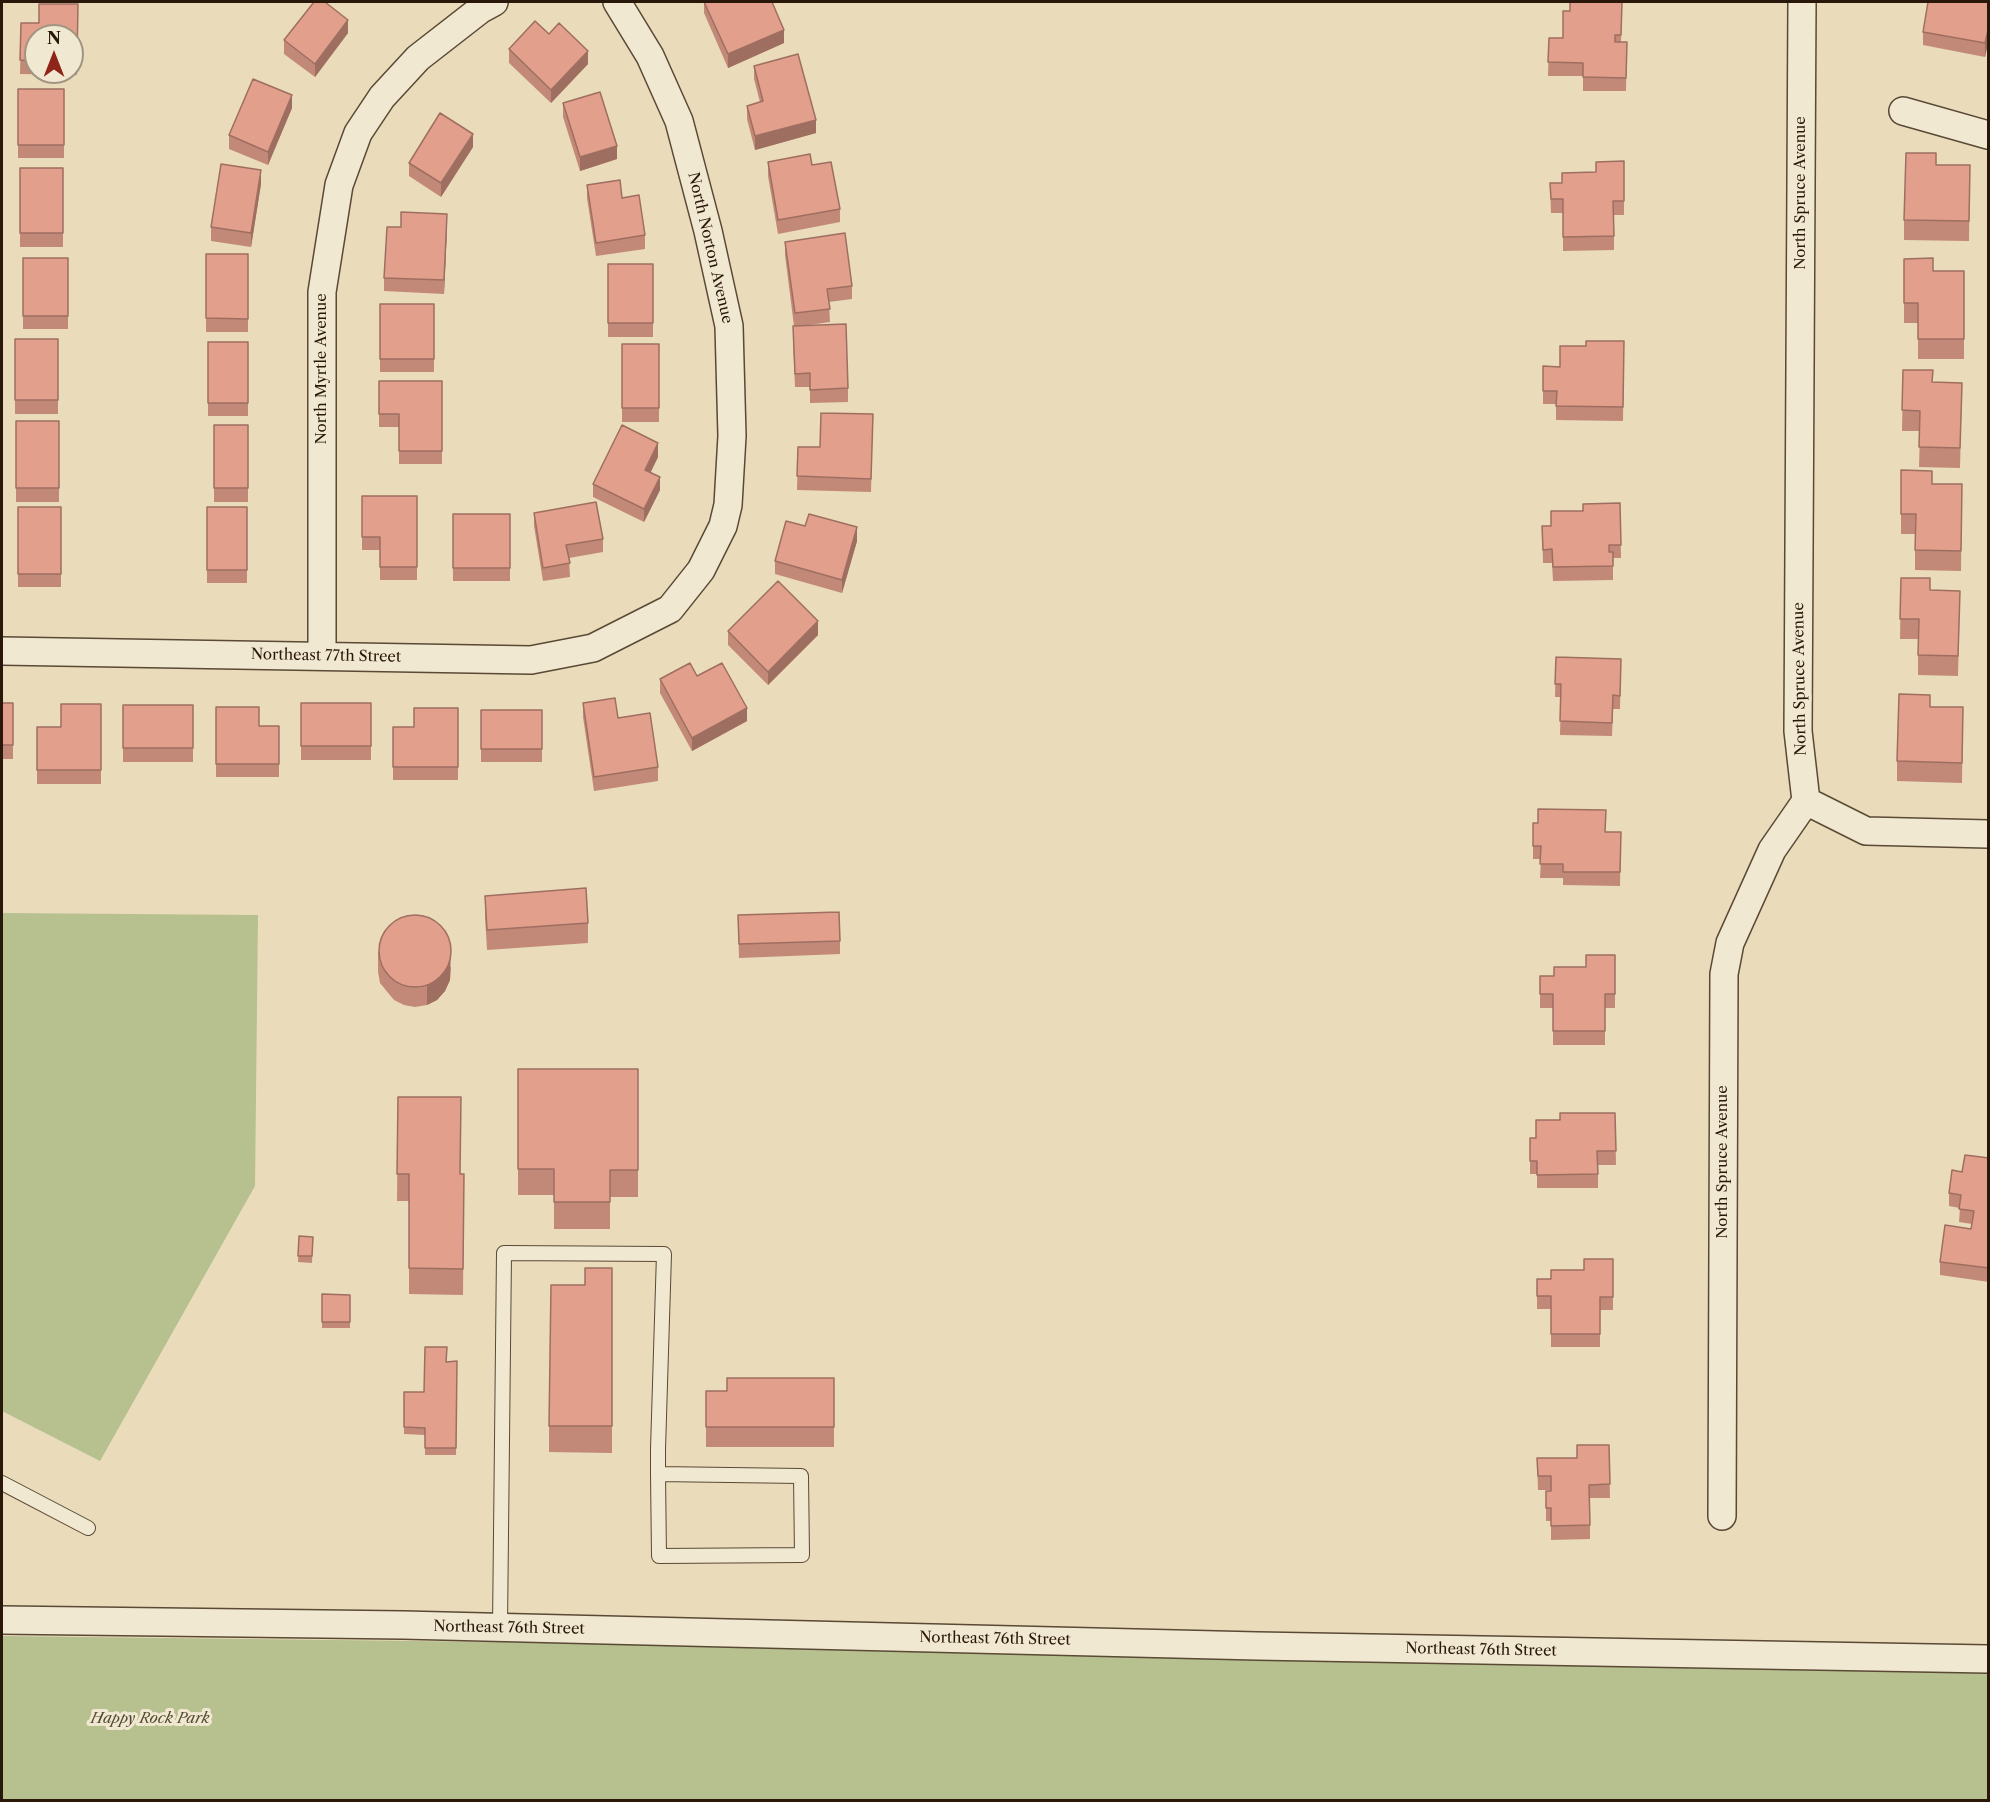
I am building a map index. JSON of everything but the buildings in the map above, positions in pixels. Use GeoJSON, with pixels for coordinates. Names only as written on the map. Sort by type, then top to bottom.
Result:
{"type":"FeatureCollection","features":[{"type":"Feature","properties":{"kind":"street","name":"North Myrtle Avenue"},"geometry":{"type":"LineString","coordinates":[[322,656],[322,292],[339,185],[358,134],[382,97],[418,58],[481,9],[494,2]]}},
{"type":"Feature","properties":{"kind":"street","name":"North Norton Avenue"},"geometry":{"type":"LineString","coordinates":[[617,2],[650,56],[679,121],[708,231],[729,326],[732,436],[728,505],[723,526],[701,570],[670,609],[644,624]]}},
{"type":"Feature","properties":{"kind":"street","name":"North Spruce Avenue"},"geometry":{"type":"LineString","coordinates":[[1722,1516],[1724,974],[1730,943],[1772,850],[1806,801],[1798,731],[1802,2]]}},
{"type":"Feature","properties":{"kind":"street"},"geometry":{"type":"LineString","coordinates":[[1903,111],[1989,135]]}},
{"type":"Feature","properties":{"kind":"street","name":"Northeast 77th Street"},"geometry":{"type":"LineString","coordinates":[[2,651],[531,660],[593,648],[644,624]]}},
{"type":"Feature","properties":{"kind":"street"},"geometry":{"type":"LineString","coordinates":[[1806,801],[1866,831],[1989,834]]}},
{"type":"Feature","properties":{"kind":"street","name":"Northeast 76th Street"},"geometry":{"type":"LineString","coordinates":[[2,1620],[500,1627],[1257,1646],[1989,1659]]}},
{"type":"Feature","properties":{"kind":"lane"},"geometry":{"type":"LineString","coordinates":[[500,1627],[504,1253],[664,1254],[658,1474],[659,1556],[802,1555],[801,1476],[658,1474]]}},
{"type":"Feature","properties":{"kind":"lane"},"geometry":{"type":"LineString","coordinates":[[2,1483],[88,1528]]}},
{"type":"Feature","properties":{"kind":"green space"},"geometry":{"type":"Polygon","coordinates":[[[2,913],[258,915],[255,1186],[100,1461],[2,1411],[2,913]]]}},
{"type":"Feature","properties":{"kind":"green space","name":"Happy Rock Park"},"geometry":{"type":"Polygon","coordinates":[[[2,1636],[1988,1660],[1988,1800],[2,1800],[2,1636]]]}}]}
